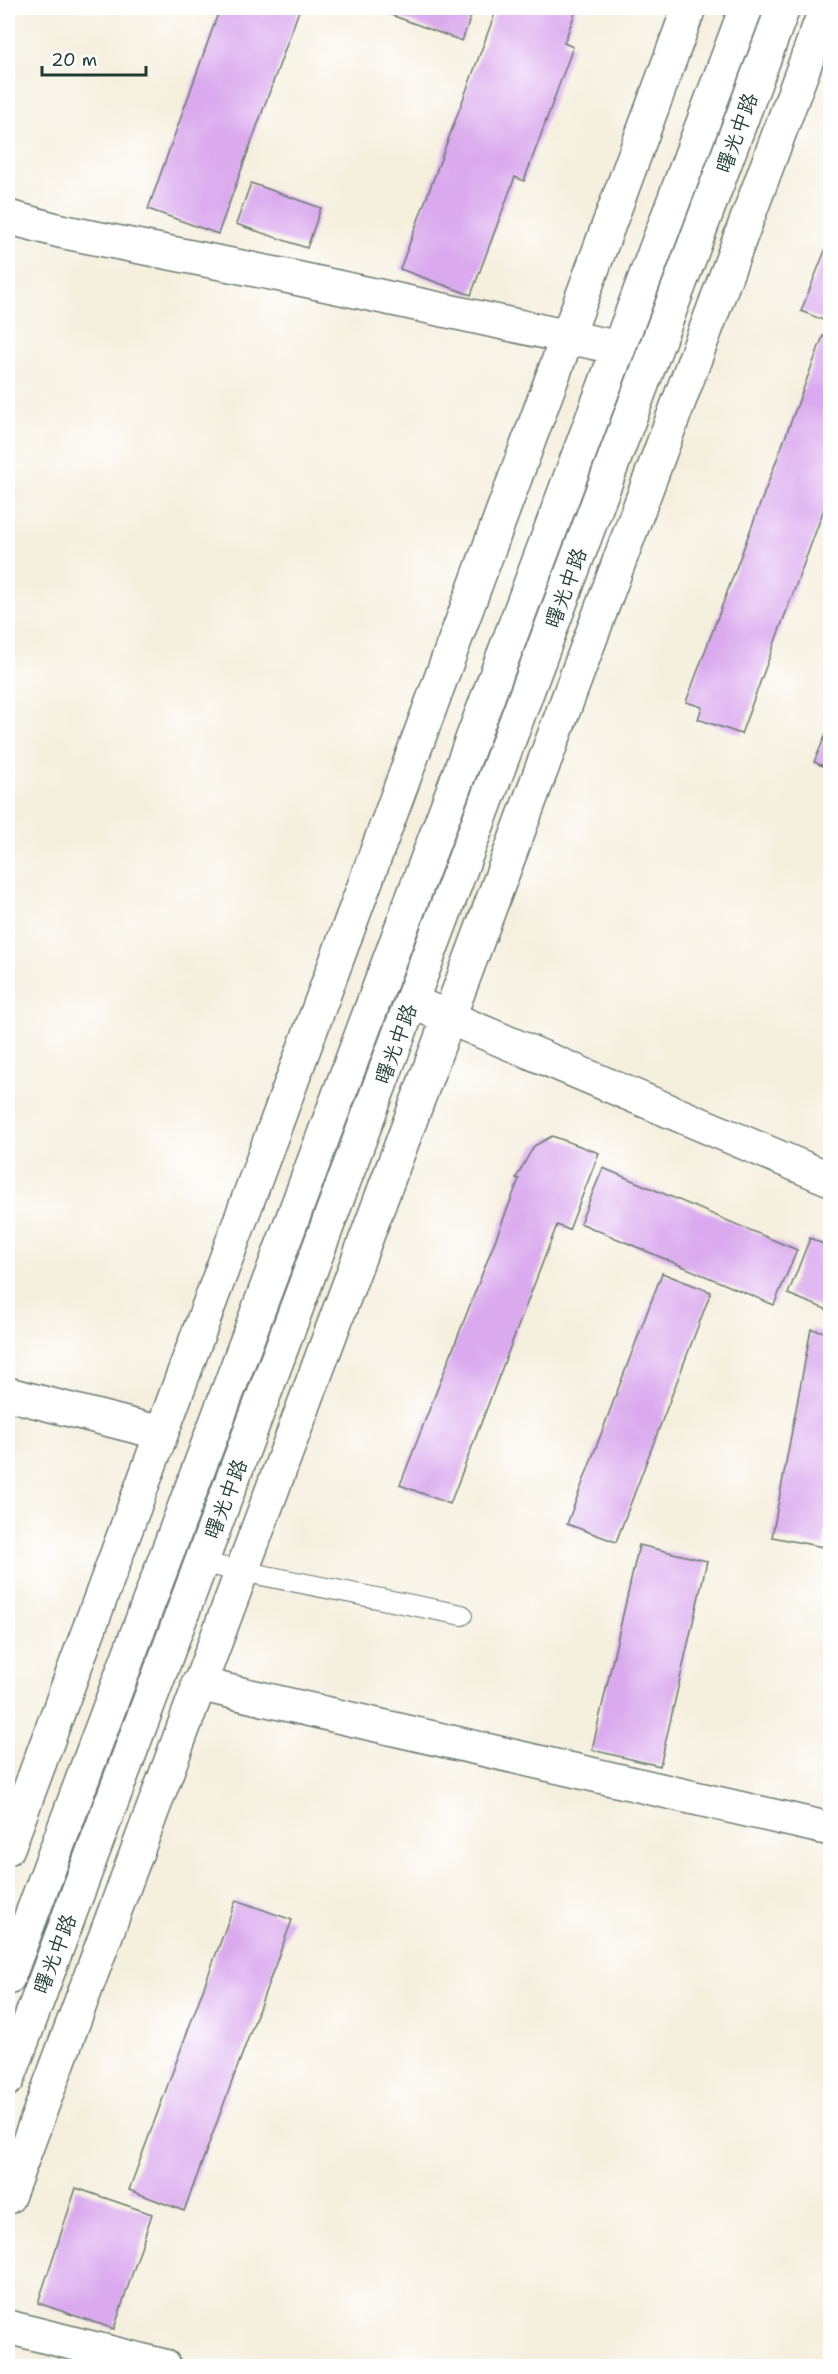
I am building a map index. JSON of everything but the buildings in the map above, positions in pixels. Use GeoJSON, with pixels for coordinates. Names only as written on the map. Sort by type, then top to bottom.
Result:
{"type":"FeatureCollection","features":[{"type":"Feature","properties":{"kind":"street"},"geometry":{"type":"LineString","coordinates":[[8,1848],[689,8]]}},
{"type":"Feature","properties":{"kind":"street","name":"曙光中路"},"geometry":{"type":"LineString","coordinates":[[8,1978],[746,8]]}},
{"type":"Feature","properties":{"kind":"street","name":"曙光中路"},"geometry":{"type":"LineString","coordinates":[[8,2079],[783,8]]}},
{"type":"Feature","properties":{"kind":"street"},"geometry":{"type":"LineString","coordinates":[[8,2197],[826,8]]}},
{"type":"Feature","properties":{"kind":"street"},"geometry":{"type":"LineString","coordinates":[[8,217],[60,231],[286,276],[619,348]]}},
{"type":"Feature","properties":{"kind":"street"},"geometry":{"type":"LineString","coordinates":[[412,1002],[831,1179]]}},
{"type":"Feature","properties":{"kind":"street"},"geometry":{"type":"LineString","coordinates":[[8,1394],[161,1433]]}},
{"type":"Feature","properties":{"kind":"street"},"geometry":{"type":"LineString","coordinates":[[198,1684],[831,1829]]}},
{"type":"Feature","properties":{"kind":"street"},"geometry":{"type":"LineString","coordinates":[[8,2327],[164,2367]]}},
{"type":"Feature","properties":{"kind":"lane"},"geometry":{"type":"LineString","coordinates":[[201,1563],[462,1615]]}}]}
